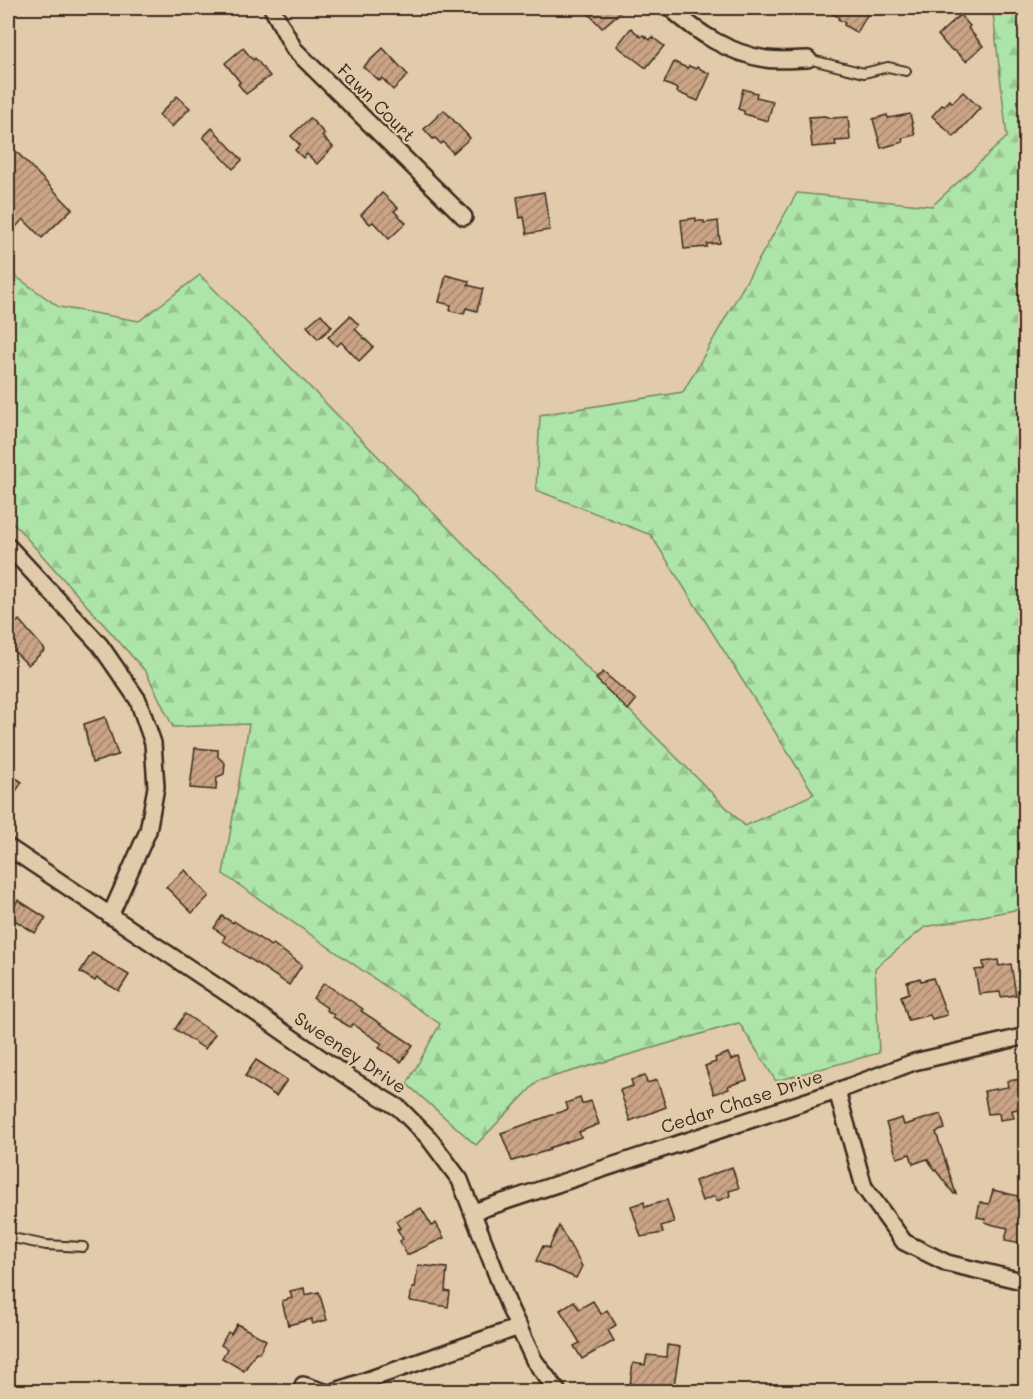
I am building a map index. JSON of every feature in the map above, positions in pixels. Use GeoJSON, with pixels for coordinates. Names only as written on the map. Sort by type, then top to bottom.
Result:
{"type":"FeatureCollection","features":[{"type":"Feature","properties":{"kind":"street","name":"Fawn Court"},"geometry":{"type":"LineString","coordinates":[[272,8],[294,49],[464,217]]}},
{"type":"Feature","properties":{"kind":"street"},"geometry":{"type":"LineString","coordinates":[[670,8],[707,38],[739,53],[769,60],[808,58]]}},
{"type":"Feature","properties":{"kind":"street"},"geometry":{"type":"LineString","coordinates":[[8,546],[100,645],[138,699],[153,743],[156,787],[148,831],[110,916]]}},
{"type":"Feature","properties":{"kind":"street","name":"Sweeney Drive"},"geometry":{"type":"LineString","coordinates":[[8,847],[351,1079],[399,1108],[428,1137],[460,1180],[519,1328],[534,1360],[558,1392]]}},
{"type":"Feature","properties":{"kind":"street","name":"Cedar Chase Drive"},"geometry":{"type":"LineString","coordinates":[[473,1212],[837,1091],[914,1062],[1026,1036]]}},
{"type":"Feature","properties":{"kind":"street"},"geometry":{"type":"LineString","coordinates":[[837,1091],[864,1187],[904,1242],[947,1263],[1026,1282]]}},
{"type":"Feature","properties":{"kind":"street"},"geometry":{"type":"LineString","coordinates":[[333,1392],[519,1328]]}},
{"type":"Feature","properties":{"kind":"street"},"geometry":{"type":"LineString","coordinates":[[303,1385],[326,1392]]}},
{"type":"Feature","properties":{"kind":"lane"},"geometry":{"type":"LineString","coordinates":[[808,58],[864,73],[888,67],[906,71]]}},
{"type":"Feature","properties":{"kind":"lane"},"geometry":{"type":"LineString","coordinates":[[8,1237],[46,1245],[82,1247]]}},
{"type":"Feature","properties":{"kind":"green space"},"geometry":{"type":"Polygon","coordinates":[[[988,8],[1025,8],[1025,908],[925,927],[875,968],[879,1053],[776,1081],[739,1023],[538,1081],[476,1145],[407,1084],[440,1024],[223,874],[249,724],[173,727],[146,672],[8,517],[8,271],[59,307],[139,321],[200,275],[502,583],[745,826],[814,794],[651,535],[536,490],[540,415],[683,392],[797,193],[932,206],[1007,137],[993,13],[988,8]]]}},
{"type":"Feature","properties":{"kind":"building"},"geometry":{"type":"Polygon","coordinates":[[[583,8],[625,8],[602,28],[583,8]]]}},
{"type":"Feature","properties":{"kind":"building"},"geometry":{"type":"Polygon","coordinates":[[[822,8],[871,8],[857,33],[844,25],[845,23],[838,19],[839,17],[822,8]]]}},
{"type":"Feature","properties":{"kind":"building"},"geometry":{"type":"Polygon","coordinates":[[[960,15],[983,46],[966,61],[947,46],[938,35],[960,15]]]}},
{"type":"Feature","properties":{"kind":"building"},"geometry":{"type":"Polygon","coordinates":[[[631,28],[641,37],[643,35],[650,40],[652,37],[664,46],[646,68],[617,46],[631,28]]]}},
{"type":"Feature","properties":{"kind":"building"},"geometry":{"type":"Polygon","coordinates":[[[243,48],[270,76],[246,94],[225,63],[243,48]]]}},
{"type":"Feature","properties":{"kind":"building"},"geometry":{"type":"Polygon","coordinates":[[[383,48],[408,75],[393,90],[382,78],[380,81],[363,67],[383,48]]]}},
{"type":"Feature","properties":{"kind":"building"},"geometry":{"type":"Polygon","coordinates":[[[674,62],[687,68],[689,66],[696,69],[697,67],[710,74],[698,101],[677,92],[678,89],[664,83],[674,62]]]}},
{"type":"Feature","properties":{"kind":"building"},"geometry":{"type":"Polygon","coordinates":[[[743,89],[757,93],[756,97],[773,101],[768,121],[744,114],[744,111],[738,109],[743,89]]]}},
{"type":"Feature","properties":{"kind":"building"},"geometry":{"type":"Polygon","coordinates":[[[963,92],[980,108],[954,137],[932,116],[942,105],[944,106],[950,100],[952,103],[963,92]]]}},
{"type":"Feature","properties":{"kind":"building"},"geometry":{"type":"Polygon","coordinates":[[[177,96],[190,108],[172,127],[159,115],[177,96]]]}},
{"type":"Feature","properties":{"kind":"building"},"geometry":{"type":"Polygon","coordinates":[[[444,110],[470,138],[453,153],[443,142],[441,144],[435,138],[433,139],[424,129],[444,110]]]}},
{"type":"Feature","properties":{"kind":"building"},"geometry":{"type":"Polygon","coordinates":[[[910,114],[915,135],[902,138],[903,142],[881,148],[873,119],[887,115],[888,118],[910,114]]]}},
{"type":"Feature","properties":{"kind":"building"},"geometry":{"type":"Polygon","coordinates":[[[809,117],[848,117],[850,140],[835,141],[836,145],[812,147],[809,117]]]}},
{"type":"Feature","properties":{"kind":"building"},"geometry":{"type":"Polygon","coordinates":[[[310,118],[325,134],[322,136],[333,147],[317,164],[307,154],[303,158],[295,150],[300,145],[291,136],[310,118]]]}},
{"type":"Feature","properties":{"kind":"building"},"geometry":{"type":"Polygon","coordinates":[[[212,128],[242,160],[233,169],[203,137],[212,128]]]}},
{"type":"Feature","properties":{"kind":"building"},"geometry":{"type":"Polygon","coordinates":[[[8,143],[72,209],[42,238],[23,219],[8,236],[8,143]]]}},
{"type":"Feature","properties":{"kind":"building"},"geometry":{"type":"Polygon","coordinates":[[[544,192],[550,230],[527,234],[524,217],[520,218],[517,197],[544,192]]]}},
{"type":"Feature","properties":{"kind":"building"},"geometry":{"type":"Polygon","coordinates":[[[382,193],[398,208],[394,211],[406,223],[389,239],[373,222],[370,224],[361,215],[382,193]]]}},
{"type":"Feature","properties":{"kind":"building"},"geometry":{"type":"Polygon","coordinates":[[[696,218],[696,221],[704,221],[704,223],[718,221],[720,243],[707,244],[707,247],[684,249],[681,220],[696,218]]]}},
{"type":"Feature","properties":{"kind":"building"},"geometry":{"type":"Polygon","coordinates":[[[446,275],[469,281],[468,285],[483,289],[477,311],[466,308],[464,314],[450,311],[451,305],[439,302],[446,275]]]}},
{"type":"Feature","properties":{"kind":"building"},"geometry":{"type":"Polygon","coordinates":[[[321,314],[332,327],[318,339],[307,326],[321,314]]]}},
{"type":"Feature","properties":{"kind":"building"},"geometry":{"type":"Polygon","coordinates":[[[350,316],[359,325],[355,329],[373,347],[359,361],[341,342],[337,346],[328,337],[350,316]]]}},
{"type":"Feature","properties":{"kind":"building"},"geometry":{"type":"Polygon","coordinates":[[[19,620],[45,650],[28,665],[8,645],[8,631],[19,620]]]}},
{"type":"Feature","properties":{"kind":"building"},"geometry":{"type":"Polygon","coordinates":[[[603,672],[636,700],[628,710],[596,679],[603,672]]]}},
{"type":"Feature","properties":{"kind":"building"},"geometry":{"type":"Polygon","coordinates":[[[105,717],[118,755],[92,763],[84,724],[105,717]]]}},
{"type":"Feature","properties":{"kind":"building"},"geometry":{"type":"Polygon","coordinates":[[[195,748],[218,750],[218,757],[225,763],[224,774],[217,777],[216,790],[190,788],[195,748]]]}},
{"type":"Feature","properties":{"kind":"building"},"geometry":{"type":"Polygon","coordinates":[[[8,773],[22,782],[8,803],[8,773]]]}},
{"type":"Feature","properties":{"kind":"building"},"geometry":{"type":"Polygon","coordinates":[[[185,870],[209,896],[192,913],[166,887],[185,870]]]}},
{"type":"Feature","properties":{"kind":"building"},"geometry":{"type":"Polygon","coordinates":[[[18,900],[46,918],[35,933],[8,916],[18,900]]]}},
{"type":"Feature","properties":{"kind":"building"},"geometry":{"type":"Polygon","coordinates":[[[222,916],[233,923],[234,921],[271,946],[273,944],[302,965],[289,985],[223,941],[225,936],[214,928],[222,916]]]}},
{"type":"Feature","properties":{"kind":"building"},"geometry":{"type":"Polygon","coordinates":[[[92,953],[129,975],[119,991],[97,978],[95,981],[80,972],[92,953]]]}},
{"type":"Feature","properties":{"kind":"building"},"geometry":{"type":"Polygon","coordinates":[[[998,960],[999,966],[1011,964],[1016,995],[1001,997],[1000,992],[979,994],[975,970],[984,969],[983,962],[998,960]]]}},
{"type":"Feature","properties":{"kind":"building"},"geometry":{"type":"Polygon","coordinates":[[[920,978],[921,981],[933,978],[947,1015],[932,1019],[930,1015],[908,1020],[901,996],[909,993],[907,982],[920,978]]]}},
{"type":"Feature","properties":{"kind":"building"},"geometry":{"type":"Polygon","coordinates":[[[324,983],[363,1009],[361,1011],[413,1045],[401,1062],[379,1048],[382,1044],[353,1024],[350,1027],[333,1017],[334,1015],[326,1010],[327,1008],[313,998],[324,983]]]}},
{"type":"Feature","properties":{"kind":"building"},"geometry":{"type":"Polygon","coordinates":[[[185,1014],[215,1034],[205,1049],[175,1029],[185,1014]]]}},
{"type":"Feature","properties":{"kind":"building"},"geometry":{"type":"Polygon","coordinates":[[[728,1053],[731,1060],[739,1057],[747,1080],[728,1086],[729,1089],[714,1094],[705,1066],[716,1062],[715,1058],[728,1053]]]}},
{"type":"Feature","properties":{"kind":"building"},"geometry":{"type":"Polygon","coordinates":[[[256,1060],[287,1080],[276,1096],[245,1076],[256,1060]]]}},
{"type":"Feature","properties":{"kind":"building"},"geometry":{"type":"Polygon","coordinates":[[[645,1076],[647,1083],[657,1080],[666,1107],[630,1121],[620,1090],[633,1086],[631,1080],[645,1076]]]}},
{"type":"Feature","properties":{"kind":"building"},"geometry":{"type":"Polygon","coordinates":[[[1022,1079],[1026,1108],[1012,1110],[1014,1118],[1000,1120],[999,1113],[988,1114],[984,1091],[1008,1087],[1007,1081],[1022,1079]]]}},
{"type":"Feature","properties":{"kind":"building"},"geometry":{"type":"Polygon","coordinates":[[[580,1098],[582,1104],[591,1101],[599,1124],[579,1132],[581,1137],[549,1148],[550,1150],[512,1161],[501,1133],[568,1109],[566,1103],[580,1098]]]}},
{"type":"Feature","properties":{"kind":"building"},"geometry":{"type":"Polygon","coordinates":[[[941,1114],[945,1129],[936,1132],[956,1194],[927,1159],[913,1164],[910,1154],[897,1158],[886,1123],[902,1118],[904,1125],[941,1114]]]}},
{"type":"Feature","properties":{"kind":"building"},"geometry":{"type":"Polygon","coordinates":[[[732,1167],[739,1188],[729,1191],[730,1196],[717,1201],[715,1196],[702,1201],[695,1181],[732,1167]]]}},
{"type":"Feature","properties":{"kind":"building"},"geometry":{"type":"Polygon","coordinates":[[[993,1190],[1026,1198],[1026,1220],[1021,1243],[1005,1240],[1008,1228],[985,1222],[986,1219],[977,1217],[980,1202],[989,1204],[993,1190]]]}},
{"type":"Feature","properties":{"kind":"building"},"geometry":{"type":"Polygon","coordinates":[[[667,1200],[674,1222],[661,1226],[663,1233],[641,1237],[631,1206],[644,1202],[645,1207],[667,1200]]]}},
{"type":"Feature","properties":{"kind":"building"},"geometry":{"type":"Polygon","coordinates":[[[421,1208],[432,1226],[436,1223],[444,1238],[407,1255],[400,1241],[403,1239],[397,1229],[400,1228],[396,1221],[421,1208]]]}},
{"type":"Feature","properties":{"kind":"building"},"geometry":{"type":"Polygon","coordinates":[[[559,1226],[582,1266],[576,1278],[536,1261],[543,1246],[549,1248],[559,1226]]]}},
{"type":"Feature","properties":{"kind":"building"},"geometry":{"type":"Polygon","coordinates":[[[418,1265],[447,1268],[445,1291],[450,1292],[448,1307],[410,1301],[412,1288],[415,1288],[418,1265]]]}},
{"type":"Feature","properties":{"kind":"building"},"geometry":{"type":"Polygon","coordinates":[[[304,1288],[305,1295],[319,1292],[327,1320],[312,1324],[312,1319],[288,1325],[282,1301],[292,1298],[290,1291],[304,1288]]]}},
{"type":"Feature","properties":{"kind":"building"},"geometry":{"type":"Polygon","coordinates":[[[574,1301],[579,1309],[593,1301],[601,1314],[607,1310],[616,1325],[608,1330],[614,1341],[582,1359],[574,1346],[580,1343],[560,1310],[574,1301]]]}},
{"type":"Feature","properties":{"kind":"building"},"geometry":{"type":"Polygon","coordinates":[[[237,1324],[266,1340],[259,1353],[256,1352],[244,1371],[222,1358],[227,1349],[221,1345],[228,1332],[231,1334],[237,1324]]]}},
{"type":"Feature","properties":{"kind":"building"},"geometry":{"type":"Polygon","coordinates":[[[667,1345],[680,1347],[673,1392],[629,1392],[633,1363],[645,1365],[647,1355],[666,1357],[667,1345]]]}}]}
